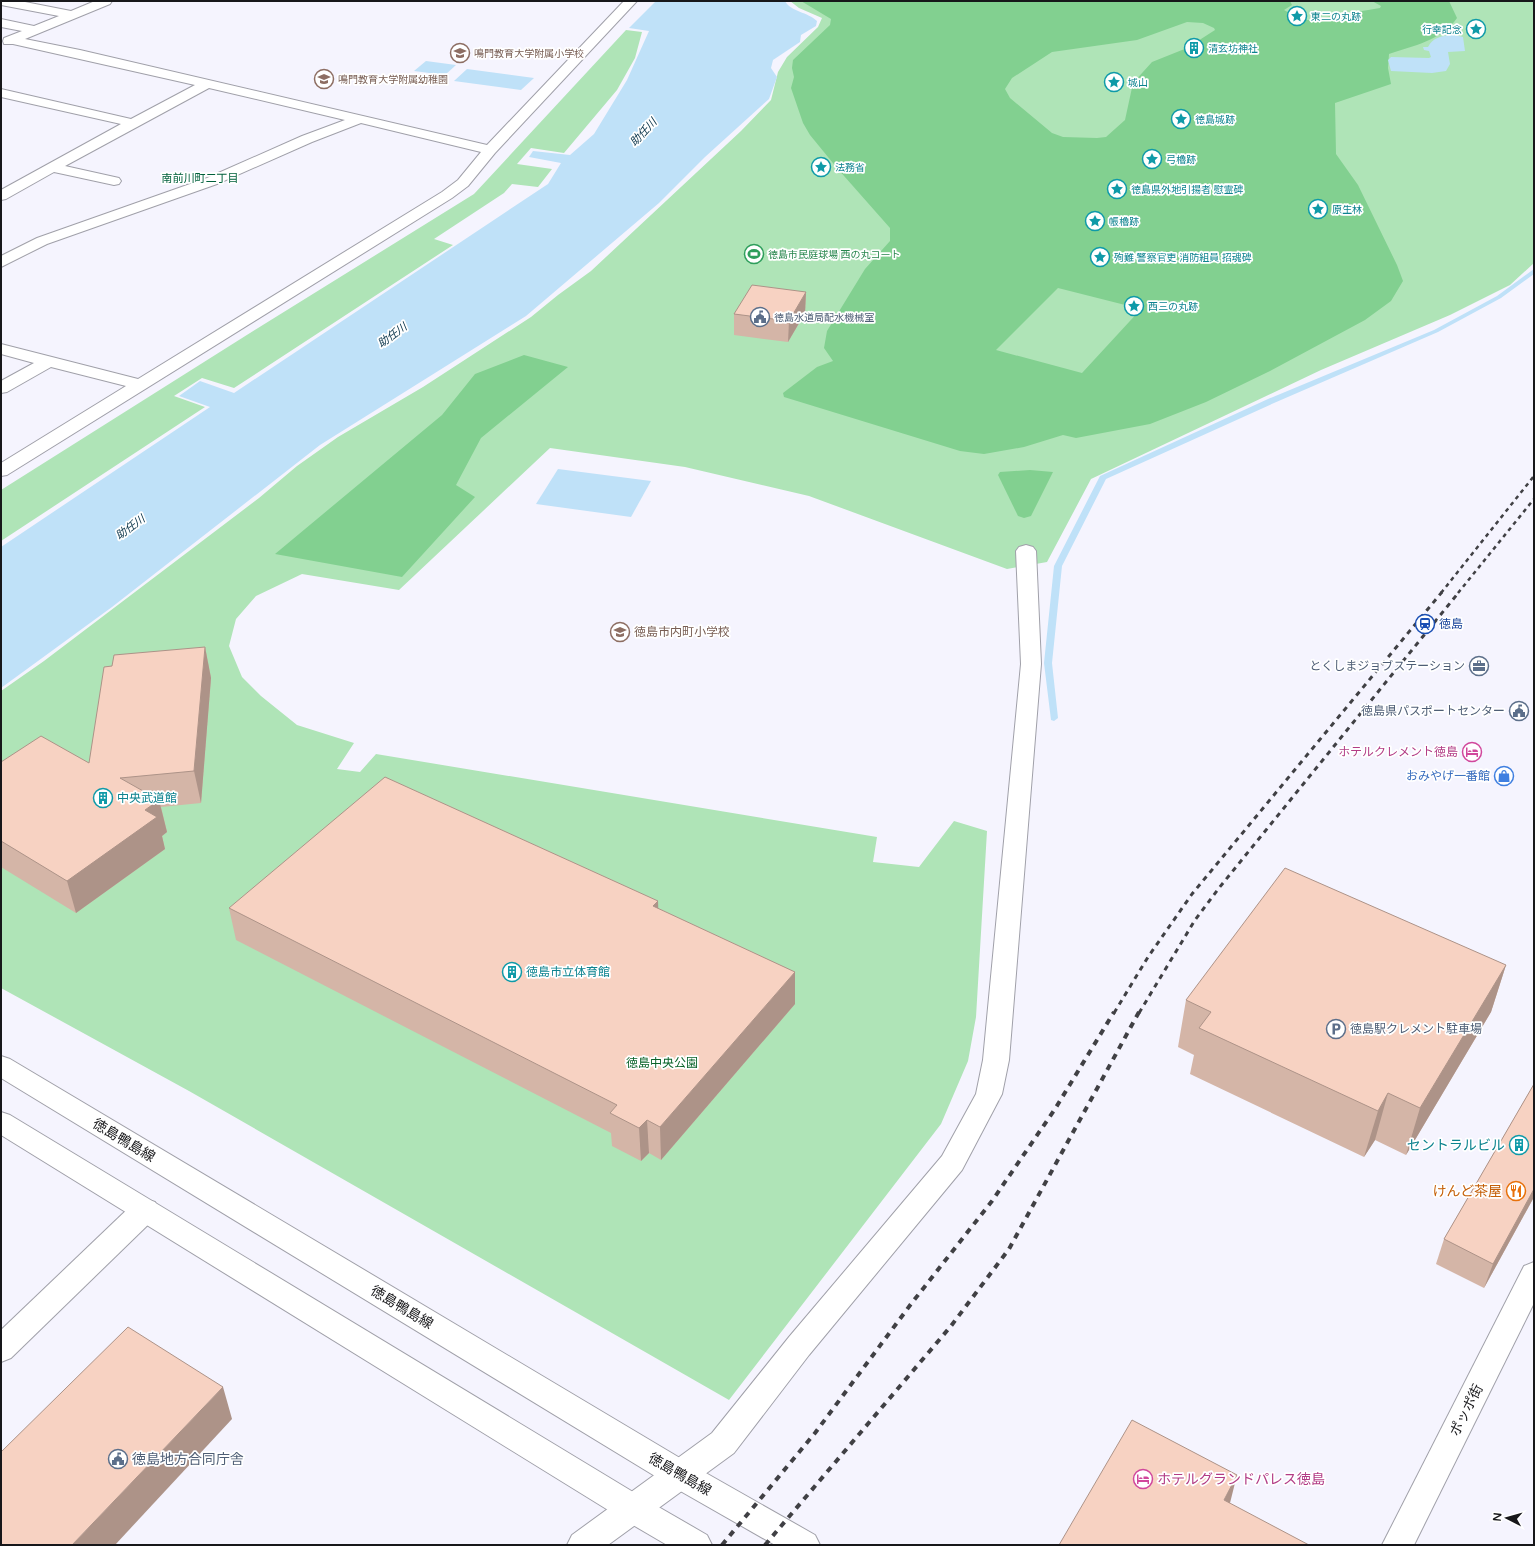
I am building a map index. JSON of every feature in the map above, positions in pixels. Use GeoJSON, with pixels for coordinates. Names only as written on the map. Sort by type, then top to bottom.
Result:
{"type":"FeatureCollection","features":[{"type":"Feature","properties":{"kind":"street"},"geometry":{"type":"LineString","coordinates":[[1,1],[73,15]]}},
{"type":"Feature","properties":{"kind":"street"},"geometry":{"type":"LineString","coordinates":[[6,42],[106,1]]}},
{"type":"Feature","properties":{"kind":"street"},"geometry":{"type":"LineString","coordinates":[[1,472],[447,195],[463,183],[490,150],[631,1]]}},
{"type":"Feature","properties":{"kind":"street"},"geometry":{"type":"LineString","coordinates":[[1,23],[35,30]]}},
{"type":"Feature","properties":{"kind":"street"},"geometry":{"type":"LineString","coordinates":[[6,42],[207,84],[490,150]]}},
{"type":"Feature","properties":{"kind":"street"},"geometry":{"type":"LineString","coordinates":[[1,196],[132,123],[207,84]]}},
{"type":"Feature","properties":{"kind":"street"},"geometry":{"type":"LineString","coordinates":[[3,94],[132,123]]}},
{"type":"Feature","properties":{"kind":"street"},"geometry":{"type":"LineString","coordinates":[[1,262],[42,241],[212,181],[307,139],[360,119]]}},
{"type":"Feature","properties":{"kind":"street"},"geometry":{"type":"LineString","coordinates":[[52,167],[114,181]]}},
{"type":"Feature","properties":{"kind":"street"},"geometry":{"type":"LineString","coordinates":[[1,349],[141,385]]}},
{"type":"Feature","properties":{"kind":"street"},"geometry":{"type":"LineString","coordinates":[[1,388],[49,361]]}},
{"type":"Feature","properties":{"kind":"street"},"geometry":{"type":"LineString","coordinates":[[583,1545],[632,1508],[721,1445],[799,1346],[952,1163],[989,1094],[996,1060],[1031,664],[1026,551]]}},
{"type":"Feature","properties":{"kind":"street","name":"徳島鴨島線"},"geometry":{"type":"LineString","coordinates":[[1,1066],[679,1474],[804,1545]]}},
{"type":"Feature","properties":{"kind":"street"},"geometry":{"type":"LineString","coordinates":[[1,1122],[632,1508],[696,1545]]}},
{"type":"Feature","properties":{"kind":"street"},"geometry":{"type":"LineString","coordinates":[[1,1349],[145,1210]]}},
{"type":"Feature","properties":{"kind":"street","name":"ポッポ街"},"geometry":{"type":"LineString","coordinates":[[1398,1545],[1534,1274]]}},
{"type":"Feature","properties":{"kind":"green space","name":"徳島中央公園"},"geometry":{"type":"Polygon","coordinates":[[[790,1],[1534,1],[1534,263],[1510,285],[1450,315],[1321,370],[1091,479],[1047,562],[1007,569],[809,496],[685,467],[550,448],[399,590],[302,574],[256,596],[236,619],[229,646],[242,677],[261,696],[297,725],[354,743],[337,769],[360,772],[376,754],[877,837],[873,862],[919,867],[954,821],[987,831],[976,1017],[968,1061],[941,1124],[729,1400],[189,1091],[1,988],[1,691],[44,661],[259,498],[297,466],[338,437],[423,387],[531,317],[591,271],[741,131],[771,100],[778,72],[787,57],[818,27],[822,18],[799,8],[790,1]]]}},
{"type":"Feature","properties":{"kind":"green space"},"geometry":{"type":"Polygon","coordinates":[[[801,1],[1290,1],[1292,5],[1284,10],[1302,20],[1309,20],[1380,8],[1381,6],[1372,1],[1449,1],[1457,18],[1451,26],[1435,37],[1417,45],[1389,54],[1388,68],[1391,84],[1335,103],[1336,154],[1358,185],[1397,265],[1403,281],[1391,301],[1365,320],[1270,371],[1206,402],[1150,424],[1076,438],[1063,435],[1024,447],[984,454],[960,451],[784,397],[783,393],[817,367],[833,361],[824,348],[827,331],[865,269],[890,241],[890,228],[810,135],[803,123],[791,88],[794,77],[792,68],[793,60],[830,25],[831,19],[801,1]],[[1187,22],[1137,40],[1052,52],[1012,78],[1005,89],[1010,98],[1052,133],[1063,137],[1106,137],[1125,120],[1133,83],[1152,62],[1187,48],[1215,30],[1214,28],[1203,23],[1187,22]],[[1058,288],[996,350],[1082,373],[1141,309],[1058,288]]]}},
{"type":"Feature","properties":{"kind":"green space"},"geometry":{"type":"Polygon","coordinates":[[[626,30],[642,32],[635,58],[617,90],[564,153],[531,148],[517,164],[552,169],[538,187],[512,184],[504,193],[434,239],[453,245],[234,388],[202,378],[174,396],[205,407],[1,541],[1,490],[474,194],[626,30]]]}},
{"type":"Feature","properties":{"kind":"green space"},"geometry":{"type":"Polygon","coordinates":[[[524,355],[568,367],[481,438],[456,485],[475,497],[402,577],[275,554],[442,415],[475,374],[524,355]]]}},
{"type":"Feature","properties":{"kind":"green space"},"geometry":{"type":"Polygon","coordinates":[[[1030,470],[1053,472],[1031,516],[1024,518],[1018,516],[998,475],[1000,472],[1030,470]]]}},
{"type":"Feature","properties":{"kind":"water","name":"助任川"},"geometry":{"type":"Polygon","coordinates":[[[656,1],[785,1],[791,8],[817,21],[816,26],[801,35],[800,42],[773,60],[771,68],[777,77],[769,99],[705,157],[659,203],[526,316],[320,445],[112,607],[1,688],[1,547],[210,407],[179,396],[200,381],[234,393],[548,184],[561,163],[529,157],[533,151],[570,155],[594,134],[627,80],[649,31],[629,28],[656,1]]]}},
{"type":"Feature","properties":{"kind":"water"},"geometry":{"type":"Polygon","coordinates":[[[1451,34],[1463,37],[1465,51],[1448,52],[1450,64],[1446,71],[1432,73],[1391,71],[1388,60],[1391,57],[1429,58],[1431,57],[1429,51],[1424,50],[1423,47],[1428,47],[1432,41],[1451,34]]]}},
{"type":"Feature","properties":{"kind":"water"},"geometry":{"type":"Polygon","coordinates":[[[426,61],[456,65],[445,75],[414,71],[426,61]]]}},
{"type":"Feature","properties":{"kind":"water"},"geometry":{"type":"Polygon","coordinates":[[[467,69],[534,78],[521,90],[454,81],[467,69]]]}},
{"type":"Feature","properties":{"kind":"water"},"geometry":{"type":"Polygon","coordinates":[[[558,469],[651,481],[631,517],[536,504],[558,469]]]}},
{"type":"Feature","properties":{"kind":"building"},"geometry":{"type":"Polygon","coordinates":[[[752,285],[806,292],[789,321],[734,314],[752,285]]]}},
{"type":"Feature","properties":{"kind":"building","name":"中央武道館"},"geometry":{"type":"Polygon","coordinates":[[[205,647],[194,771],[120,778],[159,800],[145,810],[157,817],[67,881],[1,841],[1,762],[41,736],[89,763],[104,667],[112,666],[114,655],[205,647]]]}},
{"type":"Feature","properties":{"kind":"building","name":"徳島市立体育館"},"geometry":{"type":"Polygon","coordinates":[[[385,777],[658,901],[653,906],[795,972],[660,1127],[647,1120],[639,1128],[610,1113],[617,1105],[229,908],[385,777]]]}},
{"type":"Feature","properties":{"kind":"building","name":"徳島駅クレメント駐車場"},"geometry":{"type":"Polygon","coordinates":[[[1285,868],[1506,965],[1420,1108],[1388,1093],[1378,1111],[1199,1028],[1211,1012],[1186,1000],[1285,868]]]}},
{"type":"Feature","properties":{"kind":"building","name":"セントラルビル"},"geometry":{"type":"Polygon","coordinates":[[[1534,1084],[1534,1189],[1493,1264],[1444,1239],[1534,1084]]]}},
{"type":"Feature","properties":{"kind":"building","name":"徳島地方合同庁舎"},"geometry":{"type":"Polygon","coordinates":[[[128,1327],[223,1387],[72,1545],[1,1545],[1,1452],[128,1327]]]}},
{"type":"Feature","properties":{"kind":"building"},"geometry":{"type":"Polygon","coordinates":[[[1132,1420],[1237,1475],[1224,1500],[1309,1545],[1059,1545],[1132,1420]]]}},
{"type":"Feature","properties":{"kind":"waterway"},"geometry":{"type":"LineString","coordinates":[[1054,718],[1048,663],[1058,566],[1103,478],[1271,401],[1436,331],[1499,297],[1534,271]]}},
{"type":"Feature","properties":{"kind":"railway"},"geometry":{"type":"LineString","coordinates":[[1441,593],[1534,476]]}},
{"type":"Feature","properties":{"kind":"railway"},"geometry":{"type":"LineString","coordinates":[[1458,593],[1534,499]]}},
{"type":"Feature","properties":{"kind":"railway"},"geometry":{"type":"LineString","coordinates":[[1114,1013],[1148,957],[1192,894],[1442,592]]}},
{"type":"Feature","properties":{"kind":"railway"},"geometry":{"type":"LineString","coordinates":[[1139,1013],[1195,920],[1219,888],[1459,592]]}},
{"type":"Feature","properties":{"kind":"railway"},"geometry":{"type":"LineString","coordinates":[[722,1545],[815,1433],[911,1304],[992,1201],[1055,1109],[1114,1012]]}},
{"type":"Feature","properties":{"kind":"railway"},"geometry":{"type":"LineString","coordinates":[[765,1545],[951,1326],[1009,1249],[1139,1012]]}},
{"type":"Feature","properties":{"kind":"place","name":"東二の丸跡"},"geometry":{"type":"Point","coordinates":[1297,16]}},
{"type":"Feature","properties":{"kind":"place","name":"行幸記念"},"geometry":{"type":"Point","coordinates":[1476,29]}},
{"type":"Feature","properties":{"kind":"place","name":"清玄坊神社"},"geometry":{"type":"Point","coordinates":[1194,48]}},
{"type":"Feature","properties":{"kind":"place","name":"鳴門教育大学附属小学校"},"geometry":{"type":"Point","coordinates":[460,53]}},
{"type":"Feature","properties":{"kind":"place","name":"鳴門教育大学附属幼稚園"},"geometry":{"type":"Point","coordinates":[324,79]}},
{"type":"Feature","properties":{"kind":"place","name":"城山"},"geometry":{"type":"Point","coordinates":[1114,82]}},
{"type":"Feature","properties":{"kind":"place","name":"徳島城跡"},"geometry":{"type":"Point","coordinates":[1181,119]}},
{"type":"Feature","properties":{"kind":"place","name":"弓櫓跡"},"geometry":{"type":"Point","coordinates":[1152,159]}},
{"type":"Feature","properties":{"kind":"place","name":"法務省"},"geometry":{"type":"Point","coordinates":[821,167]}},
{"type":"Feature","properties":{"kind":"place","name":"徳島県外地引揚者 慰霊碑"},"geometry":{"type":"Point","coordinates":[1117,189]}},
{"type":"Feature","properties":{"kind":"place","name":"原生林"},"geometry":{"type":"Point","coordinates":[1318,209]}},
{"type":"Feature","properties":{"kind":"place","name":"帳櫓跡"},"geometry":{"type":"Point","coordinates":[1095,221]}},
{"type":"Feature","properties":{"kind":"place","name":"徳島市民庭球場 西の丸コート"},"geometry":{"type":"Point","coordinates":[754,254]}},
{"type":"Feature","properties":{"kind":"place","name":"殉難 警察官吏 消防組員 招魂碑"},"geometry":{"type":"Point","coordinates":[1100,257]}},
{"type":"Feature","properties":{"kind":"place","name":"西三の丸跡"},"geometry":{"type":"Point","coordinates":[1134,306]}},
{"type":"Feature","properties":{"kind":"place","name":"徳島水道局配水機械室"},"geometry":{"type":"Point","coordinates":[760,317]}},
{"type":"Feature","properties":{"kind":"place","name":"徳島"},"geometry":{"type":"Point","coordinates":[1425,624]}},
{"type":"Feature","properties":{"kind":"place","name":"徳島市内町小学校"},"geometry":{"type":"Point","coordinates":[620,632]}},
{"type":"Feature","properties":{"kind":"place","name":"とくしまジョブステーション"},"geometry":{"type":"Point","coordinates":[1479,666]}},
{"type":"Feature","properties":{"kind":"place","name":"徳島県パスポートセンター"},"geometry":{"type":"Point","coordinates":[1519,711]}},
{"type":"Feature","properties":{"kind":"place","name":"ホテルクレメント徳島"},"geometry":{"type":"Point","coordinates":[1472,752]}},
{"type":"Feature","properties":{"kind":"place","name":"おみやげ一番館"},"geometry":{"type":"Point","coordinates":[1504,776]}},
{"type":"Feature","properties":{"kind":"place","name":"中央武道館"},"geometry":{"type":"Point","coordinates":[103,798]}},
{"type":"Feature","properties":{"kind":"place","name":"徳島市立体育館"},"geometry":{"type":"Point","coordinates":[512,972]}},
{"type":"Feature","properties":{"kind":"place","name":"徳島駅クレメント駐車場"},"geometry":{"type":"Point","coordinates":[1336,1029]}},
{"type":"Feature","properties":{"kind":"place","name":"セントラルビル"},"geometry":{"type":"Point","coordinates":[1519,1145]}},
{"type":"Feature","properties":{"kind":"place","name":"けんど茶屋"},"geometry":{"type":"Point","coordinates":[1516,1191]}},
{"type":"Feature","properties":{"kind":"place","name":"徳島地方合同庁舎"},"geometry":{"type":"Point","coordinates":[118,1459]}},
{"type":"Feature","properties":{"kind":"place","name":"ホテルグランドパレス徳島"},"geometry":{"type":"Point","coordinates":[1143,1479]}},
{"type":"Feature","properties":{"kind":"district","name":"南前川町二丁目"},"geometry":{"type":"Point","coordinates":[200,178]}}]}
